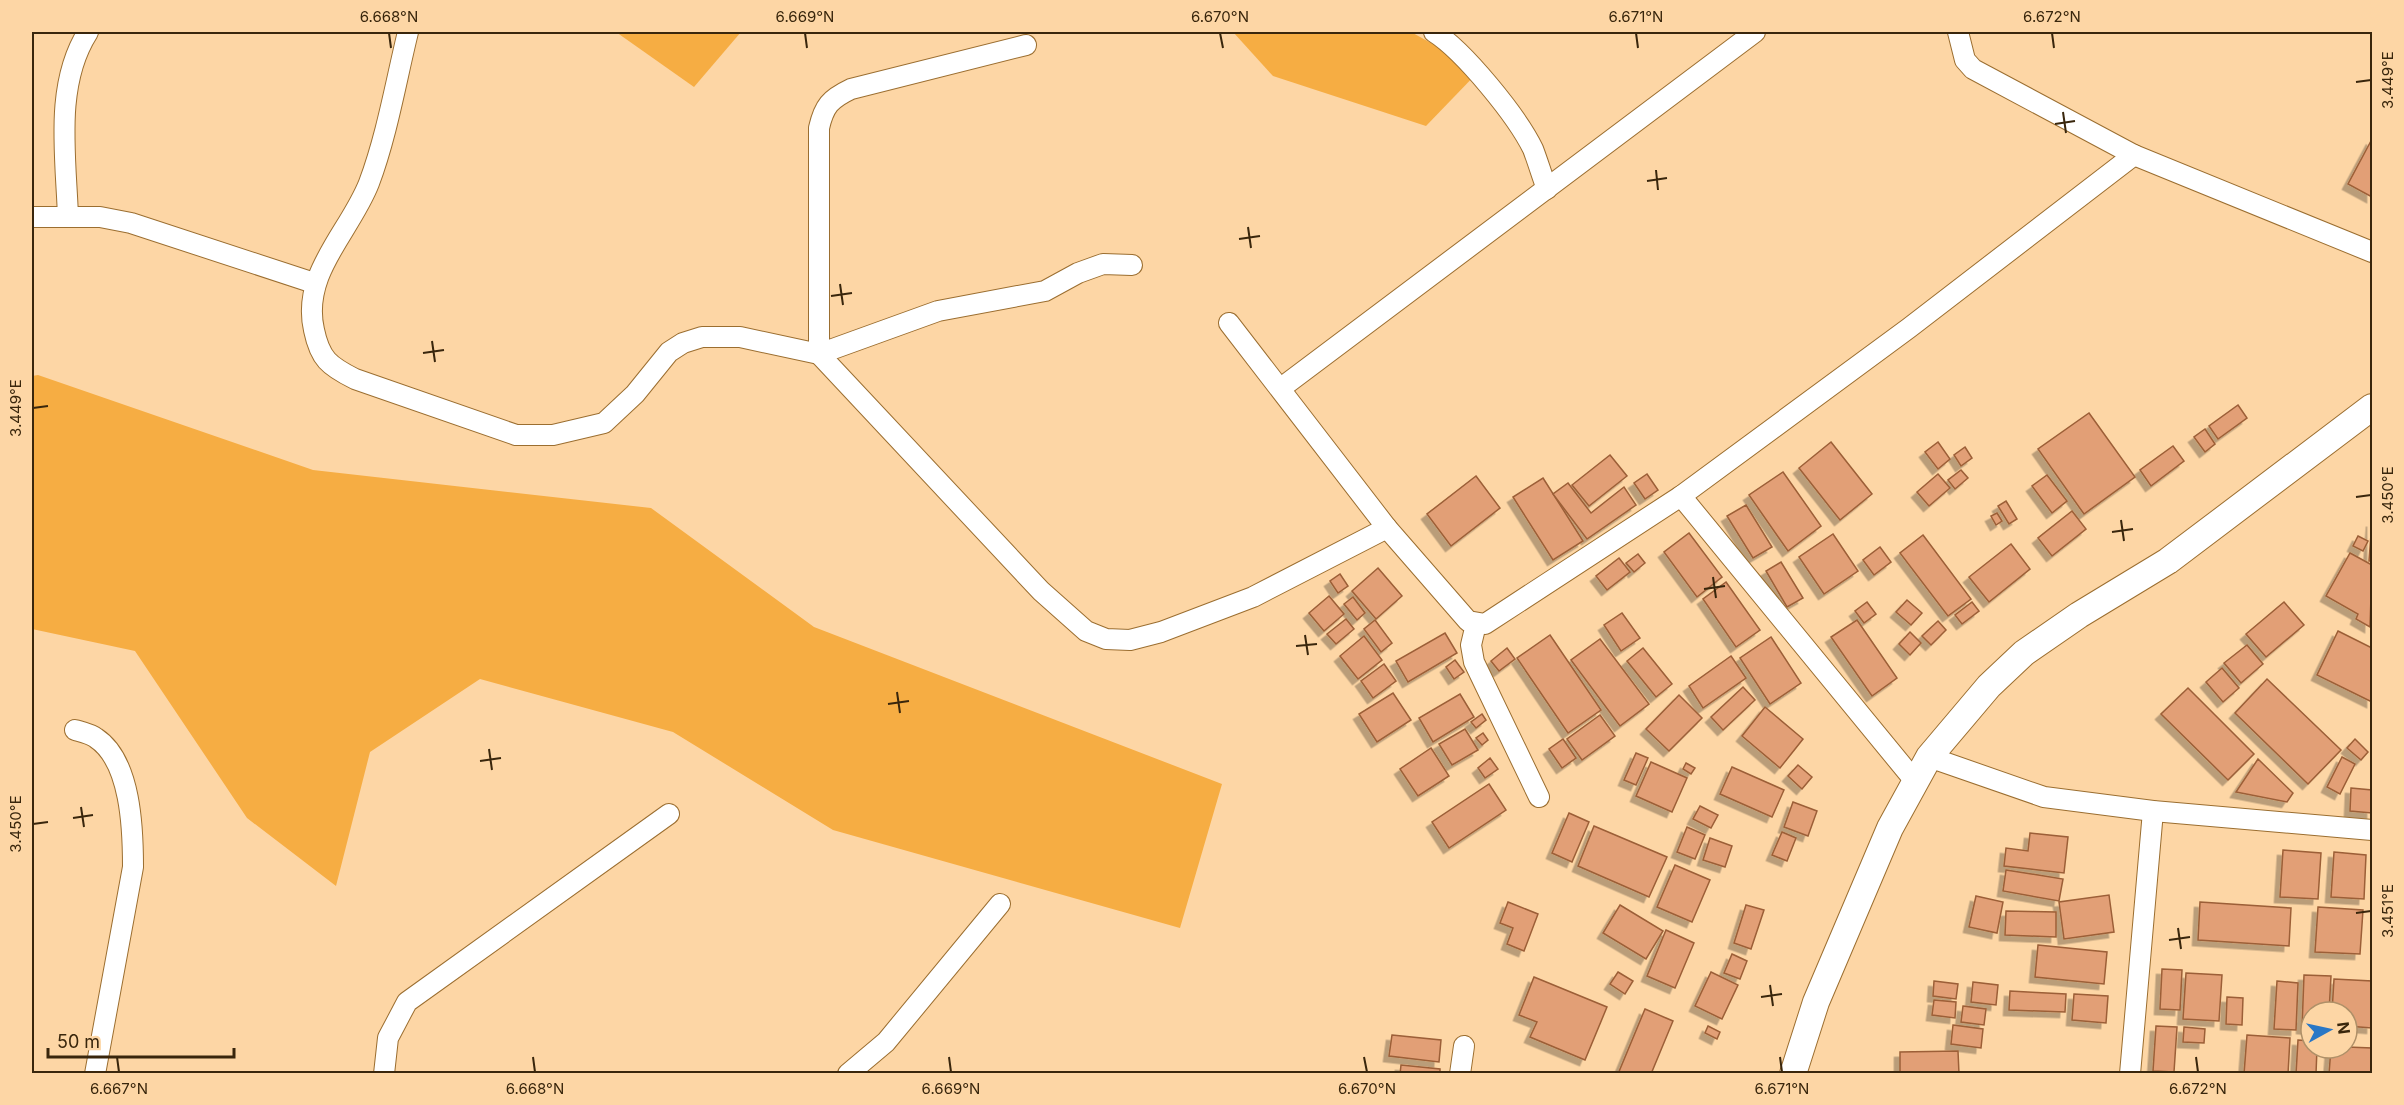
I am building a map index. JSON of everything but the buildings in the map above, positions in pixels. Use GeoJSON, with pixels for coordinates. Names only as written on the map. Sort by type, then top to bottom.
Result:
{"type":"FeatureCollection","features":[{"type":"Feature","properties":{"kind":"street"},"geometry":{"type":"LineString","coordinates":[[69,217],[65,114],[69,75],[88,32]]}},
{"type":"Feature","properties":{"kind":"street"},"geometry":{"type":"LineString","coordinates":[[408,32],[368,184],[314,283],[311,319],[318,350],[333,368],[355,379],[516,435],[553,435],[604,423],[635,394],[669,352],[683,342],[702,337],[740,337],[819,354],[938,311],[1045,291],[1078,273],[1103,264],[1132,265]]}},
{"type":"Feature","properties":{"kind":"street"},"geometry":{"type":"LineString","coordinates":[[1434,32],[1480,76],[1524,133],[1547,189]]}},
{"type":"Feature","properties":{"kind":"street"},"geometry":{"type":"LineString","coordinates":[[1281,388],[1755,32]]}},
{"type":"Feature","properties":{"kind":"street"},"geometry":{"type":"LineString","coordinates":[[1958,32],[1965,60],[1973,69],[2134,155],[2373,252]]}},
{"type":"Feature","properties":{"kind":"street"},"geometry":{"type":"LineString","coordinates":[[1026,45],[851,89],[832,98],[823,110],[819,128],[819,354],[1041,591],[1086,631],[1106,639],[1130,640],[1161,632],[1253,597],[1387,528]]}},
{"type":"Feature","properties":{"kind":"street"},"geometry":{"type":"LineString","coordinates":[[1229,323],[1387,528],[1468,621],[1476,624],[1494,621],[1681,496],[1918,320],[2134,155]]}},
{"type":"Feature","properties":{"kind":"street"},"geometry":{"type":"LineString","coordinates":[[32,217],[100,217],[131,224],[314,283]]}},
{"type":"Feature","properties":{"kind":"street"},"geometry":{"type":"LineString","coordinates":[[1793,1074],[1816,1002],[1850,918],[1914,780],[1929,757],[1989,686],[2024,653],[2079,615],[2169,561],[2373,407]]}},
{"type":"Feature","properties":{"kind":"street"},"geometry":{"type":"LineString","coordinates":[[1681,496],[1914,780]]}},
{"type":"Feature","properties":{"kind":"street"},"geometry":{"type":"LineString","coordinates":[[1476,624],[1471,645],[1474,662],[1539,797]]}},
{"type":"Feature","properties":{"kind":"street"},"geometry":{"type":"LineString","coordinates":[[75,730],[96,737],[115,756],[126,792],[133,832],[133,867],[95,1074]]}},
{"type":"Feature","properties":{"kind":"street"},"geometry":{"type":"LineString","coordinates":[[1929,757],[2044,797],[2153,811],[2373,830]]}},
{"type":"Feature","properties":{"kind":"street"},"geometry":{"type":"LineString","coordinates":[[2130,1074],[2153,811]]}},
{"type":"Feature","properties":{"kind":"street"},"geometry":{"type":"LineString","coordinates":[[384,1074],[388,1038],[407,1002],[669,814]]}},
{"type":"Feature","properties":{"kind":"street"},"geometry":{"type":"LineString","coordinates":[[848,1074],[886,1042],[1000,904]]}},
{"type":"Feature","properties":{"kind":"street"},"geometry":{"type":"LineString","coordinates":[[1460,1074],[1464,1046]]}},
{"type":"Feature","properties":{"kind":"shaded area"},"geometry":{"type":"Polygon","coordinates":[[[616,32],[741,32],[694,87],[616,32]]]}},
{"type":"Feature","properties":{"kind":"shaded area"},"geometry":{"type":"Polygon","coordinates":[[[1233,32],[1411,32],[1480,70],[1426,126],[1273,76],[1233,32]]]}},
{"type":"Feature","properties":{"kind":"shaded area"},"geometry":{"type":"Polygon","coordinates":[[[38,375],[313,470],[651,508],[814,627],[1222,784],[1180,928],[833,830],[673,732],[480,679],[370,752],[336,886],[247,818],[135,651],[32,629],[32,376],[38,375]]]}}]}
